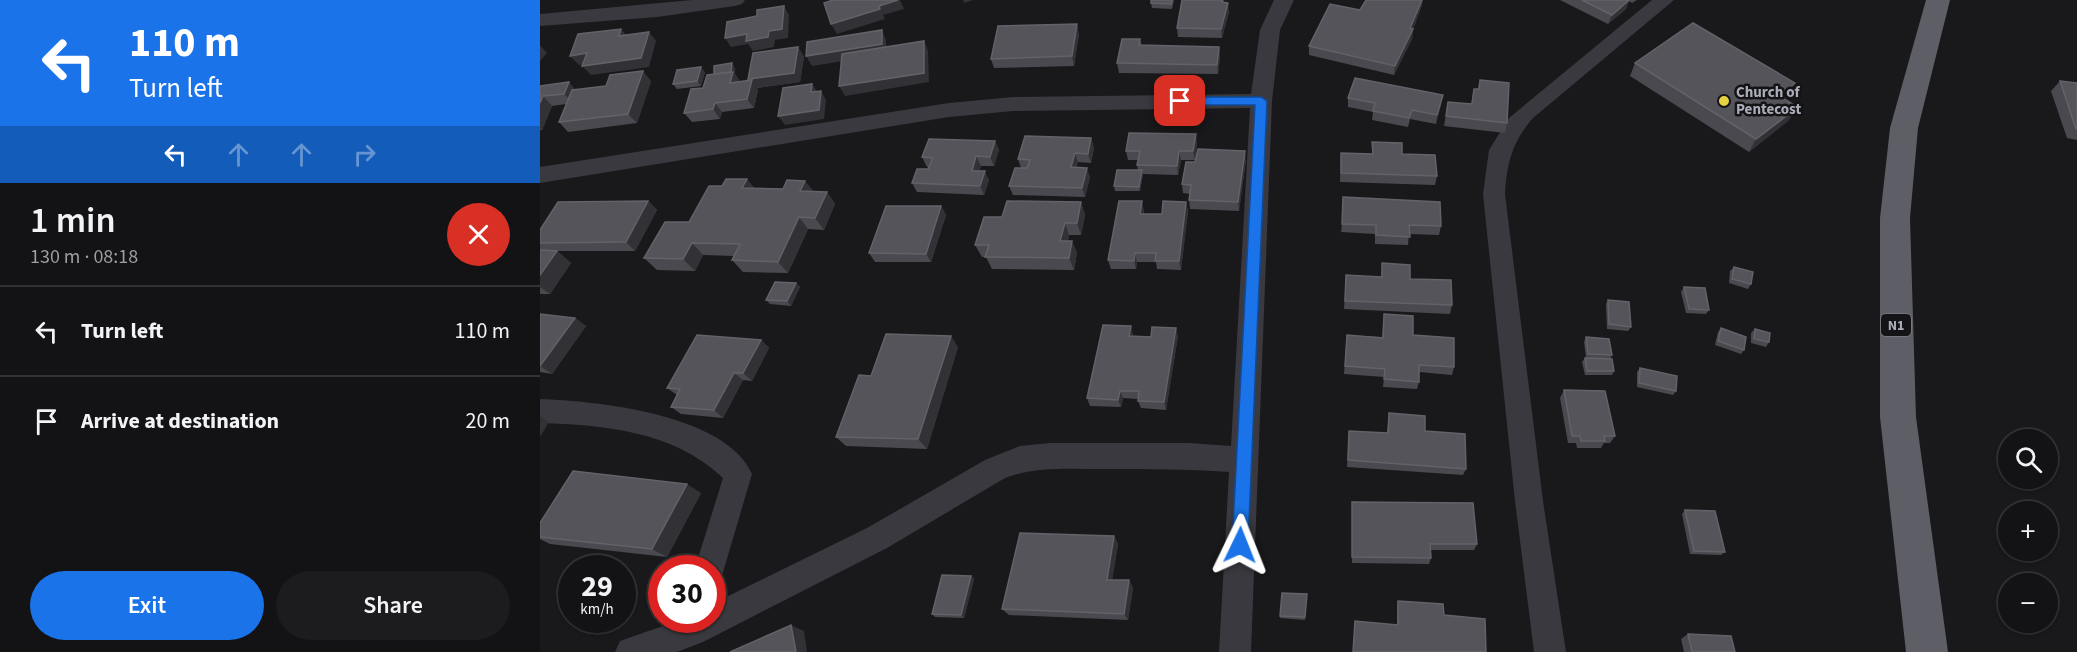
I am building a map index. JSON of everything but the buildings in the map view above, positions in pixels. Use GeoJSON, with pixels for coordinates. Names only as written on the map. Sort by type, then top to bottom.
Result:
{"type":"FeatureCollection","features":[{"type":"Feature","properties":{"kind":"highway","name":"N1"},"geometry":{"type":"LineString","coordinates":[[1928,652],[1898,417],[1895,218],[1904,128],[1938,0]]}},
{"type":"Feature","properties":{"kind":"street"},"geometry":{"type":"LineString","coordinates":[[540,20],[657,11],[735,0]]}},
{"type":"Feature","properties":{"kind":"street"},"geometry":{"type":"LineString","coordinates":[[1235,652],[1261,101],[1270,30],[1284,0]]}},
{"type":"Feature","properties":{"kind":"street"},"geometry":{"type":"LineString","coordinates":[[1550,652],[1529,501],[1494,194],[1495,160],[1506,133],[1525,113],[1664,0]]}},
{"type":"Feature","properties":{"kind":"street"},"geometry":{"type":"LineString","coordinates":[[540,175],[949,110],[1082,102],[1261,101]]}},
{"type":"Feature","properties":{"kind":"street"},"geometry":{"type":"LineString","coordinates":[[540,411],[603,416],[649,425],[691,439],[724,457],[738,474],[714,555]]}},
{"type":"Feature","properties":{"kind":"street"},"geometry":{"type":"LineString","coordinates":[[726,609],[877,538],[995,469],[1020,459],[1050,456],[1189,456],[1243,460]]}},
{"type":"Feature","properties":{"kind":"street"},"geometry":{"type":"LineString","coordinates":[[631,652],[675,633]]}},
{"type":"Feature","properties":{"kind":"place","name":"Church of Pentecost"},"geometry":{"type":"Point","coordinates":[1724,101]}},
{"type":"Feature","properties":{"kind":"route"},"geometry":{"type":"LineString","coordinates":[[1180,101],[1261,101],[1240,545]]}}]}
